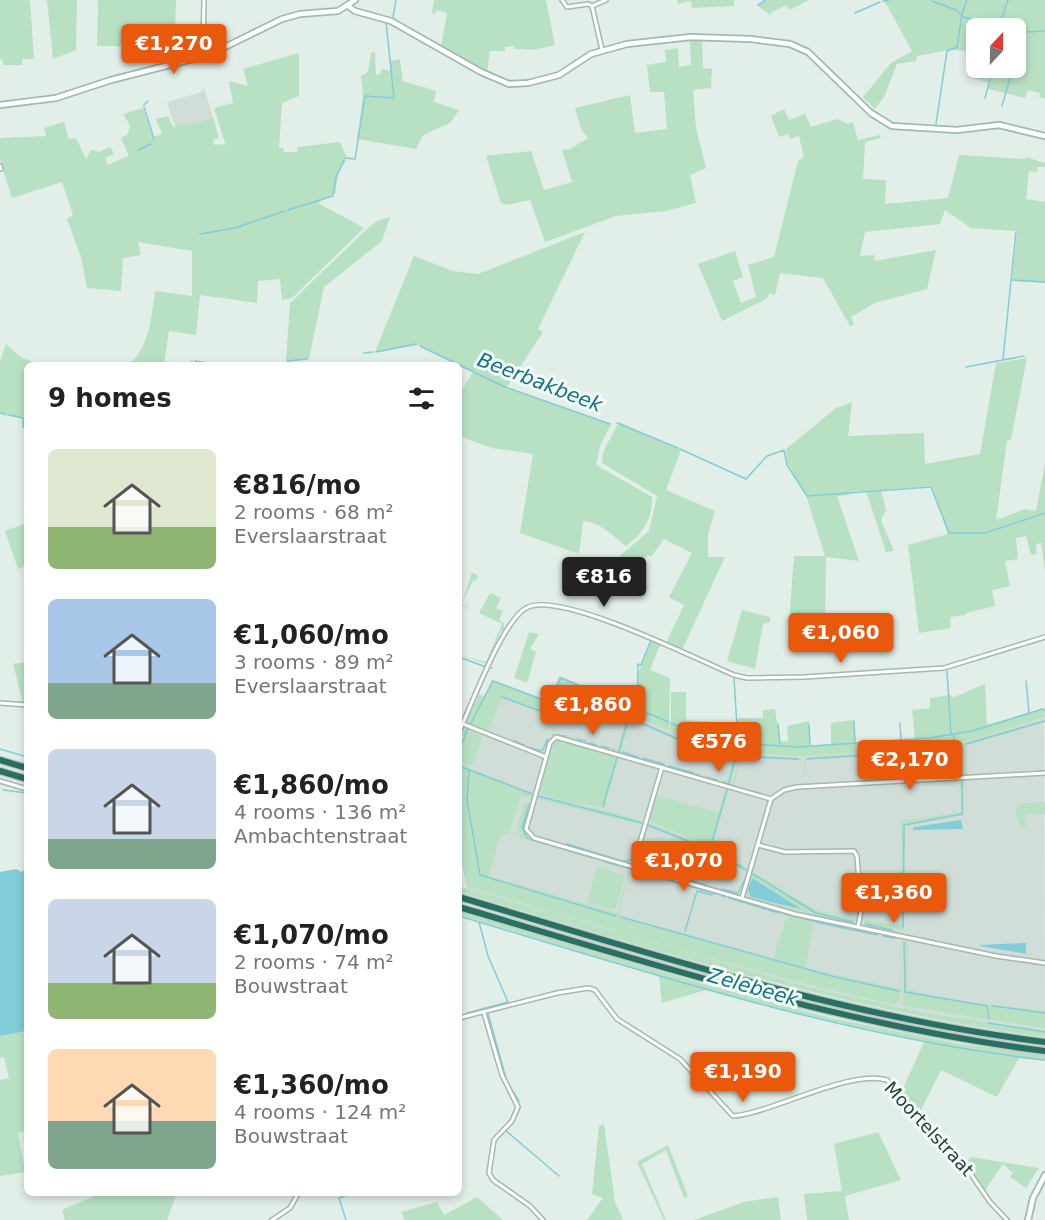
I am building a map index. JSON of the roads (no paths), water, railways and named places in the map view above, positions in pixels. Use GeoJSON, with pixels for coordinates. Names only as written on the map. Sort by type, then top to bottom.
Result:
{"type":"FeatureCollection","features":[{"type":"Feature","properties":{"kind":"highway"},"geometry":{"type":"LineString","coordinates":[[0,760],[24,767]]}},
{"type":"Feature","properties":{"kind":"highway"},"geometry":{"type":"LineString","coordinates":[[0,771],[24,778]]}},
{"type":"Feature","properties":{"kind":"highway"},"geometry":{"type":"LineString","coordinates":[[462,898],[715,973],[813,998],[951,1028],[1045,1042]]}},
{"type":"Feature","properties":{"kind":"highway"},"geometry":{"type":"LineString","coordinates":[[462,908],[716,983],[811,1007],[921,1031],[1045,1051]]}},
{"type":"Feature","properties":{"kind":"street"},"geometry":{"type":"LineString","coordinates":[[203,56],[204,0]]}},
{"type":"Feature","properties":{"kind":"street"},"geometry":{"type":"LineString","coordinates":[[0,105],[56,98],[111,80],[203,56],[286,17],[338,11],[355,0]]}},
{"type":"Feature","properties":{"kind":"street"},"geometry":{"type":"LineString","coordinates":[[562,0],[567,7],[588,4],[592,6],[606,0]]}},
{"type":"Feature","properties":{"kind":"street"},"geometry":{"type":"LineString","coordinates":[[348,6],[391,21],[481,72],[509,84],[528,83],[558,75],[602,50],[657,40],[704,37],[751,39],[790,44],[808,52],[882,122],[913,129],[965,130],[993,125],[1045,136]]}},
{"type":"Feature","properties":{"kind":"street"},"geometry":{"type":"LineString","coordinates":[[592,6],[602,50]]}},
{"type":"Feature","properties":{"kind":"street"},"geometry":{"type":"LineString","coordinates":[[546,756],[463,724],[501,638],[524,609],[530,606],[560,606],[594,616],[734,675],[747,678],[804,677],[944,668],[1045,638]]}},
{"type":"Feature","properties":{"kind":"street"},"geometry":{"type":"LineString","coordinates":[[0,703],[24,705]]}},
{"type":"Feature","properties":{"kind":"street"},"geometry":{"type":"LineString","coordinates":[[771,799],[559,737],[552,740],[546,756],[526,826],[527,833],[534,838],[742,899],[858,928],[996,956],[1045,963]]}},
{"type":"Feature","properties":{"kind":"street"},"geometry":{"type":"LineString","coordinates":[[633,866],[662,767]]}},
{"type":"Feature","properties":{"kind":"street"},"geometry":{"type":"LineString","coordinates":[[742,899],[771,799],[784,790],[797,787],[1045,773]]}},
{"type":"Feature","properties":{"kind":"street"},"geometry":{"type":"LineString","coordinates":[[0,781],[24,788]]}},
{"type":"Feature","properties":{"kind":"street"},"geometry":{"type":"LineString","coordinates":[[758,845],[785,852],[846,849],[854,851],[857,856],[861,911],[858,928]]}},
{"type":"Feature","properties":{"kind":"street","name":"Moortelstraat"},"geometry":{"type":"LineString","coordinates":[[462,1017],[547,995],[588,988],[595,990],[617,1019],[672,1052],[687,1065],[733,1116],[838,1085],[876,1078],[887,1080],[962,1161],[990,1202],[1008,1220]]}},
{"type":"Feature","properties":{"kind":"street"},"geometry":{"type":"LineString","coordinates":[[483,1013],[502,1075],[518,1107],[512,1121],[494,1140],[489,1176],[531,1206],[543,1220]]}},
{"type":"Feature","properties":{"kind":"street"},"geometry":{"type":"LineString","coordinates":[[1028,1220],[1033,1198],[1045,1175]]}},
{"type":"Feature","properties":{"kind":"street"},"geometry":{"type":"LineString","coordinates":[[272,1220],[290,1208],[297,1196]]}},
{"type":"Feature","properties":{"kind":"water"},"geometry":{"type":"Polygon","coordinates":[[[961,820],[963,829],[913,830],[914,827],[961,820]]]}},
{"type":"Feature","properties":{"kind":"water"},"geometry":{"type":"Polygon","coordinates":[[[16,869],[22,872],[24,870],[24,1032],[0,1036],[0,872],[16,869]]]}},
{"type":"Feature","properties":{"kind":"water"},"geometry":{"type":"Polygon","coordinates":[[[752,878],[801,909],[751,897],[748,890],[752,878]]]}},
{"type":"Feature","properties":{"kind":"water"},"geometry":{"type":"Polygon","coordinates":[[[1026,943],[1026,954],[980,946],[980,945],[1026,943]]]}},
{"type":"Feature","properties":{"kind":"waterway"},"geometry":{"type":"LineString","coordinates":[[393,17],[396,0]]}},
{"type":"Feature","properties":{"kind":"waterway"},"geometry":{"type":"LineString","coordinates":[[758,5],[766,0]]}},
{"type":"Feature","properties":{"kind":"waterway"},"geometry":{"type":"LineString","coordinates":[[883,1],[889,0]]}},
{"type":"Feature","properties":{"kind":"waterway"},"geometry":{"type":"LineString","coordinates":[[936,124],[947,51],[957,47],[962,14],[967,0]]}},
{"type":"Feature","properties":{"kind":"waterway"},"geometry":{"type":"LineString","coordinates":[[1002,18],[1008,0]]}},
{"type":"Feature","properties":{"kind":"waterway"},"geometry":{"type":"LineString","coordinates":[[932,1],[956,10],[968,18]]}},
{"type":"Feature","properties":{"kind":"waterway"},"geometry":{"type":"LineString","coordinates":[[855,13],[880,2]]}},
{"type":"Feature","properties":{"kind":"waterway"},"geometry":{"type":"LineString","coordinates":[[346,158],[355,159],[365,96],[394,98],[386,22]]}},
{"type":"Feature","properties":{"kind":"waterway"},"geometry":{"type":"LineString","coordinates":[[1026,32],[1045,31]]}},
{"type":"Feature","properties":{"kind":"waterway"},"geometry":{"type":"LineString","coordinates":[[985,98],[990,78]]}},
{"type":"Feature","properties":{"kind":"waterway"},"geometry":{"type":"LineString","coordinates":[[1002,106],[1010,78]]}},
{"type":"Feature","properties":{"kind":"waterway"},"geometry":{"type":"LineString","coordinates":[[144,105],[148,101]]}},
{"type":"Feature","properties":{"kind":"waterway"},"geometry":{"type":"LineString","coordinates":[[144,107],[154,139]]}},
{"type":"Feature","properties":{"kind":"waterway"},"geometry":{"type":"LineString","coordinates":[[138,150],[151,144]]}},
{"type":"Feature","properties":{"kind":"waterway"},"geometry":{"type":"LineString","coordinates":[[288,210],[333,196],[336,177],[344,160]]}},
{"type":"Feature","properties":{"kind":"waterway"},"geometry":{"type":"LineString","coordinates":[[200,234],[235,228],[285,211]]}},
{"type":"Feature","properties":{"kind":"waterway"},"geometry":{"type":"LineString","coordinates":[[1003,359],[1016,232]]}},
{"type":"Feature","properties":{"kind":"waterway"},"geometry":{"type":"LineString","coordinates":[[1013,280],[1045,282]]}},
{"type":"Feature","properties":{"kind":"waterway","name":"Beerbakbeek"},"geometry":{"type":"LineString","coordinates":[[376,352],[416,344]]}},
{"type":"Feature","properties":{"kind":"waterway","name":"Beerbakbeek"},"geometry":{"type":"LineString","coordinates":[[420,346],[453,362]]}},
{"type":"Feature","properties":{"kind":"waterway","name":"Beerbakbeek"},"geometry":{"type":"LineString","coordinates":[[364,353],[373,352]]}},
{"type":"Feature","properties":{"kind":"waterway"},"geometry":{"type":"LineString","coordinates":[[966,367],[1024,356]]}},
{"type":"Feature","properties":{"kind":"waterway","name":"Beerbakbeek"},"geometry":{"type":"LineString","coordinates":[[289,361],[307,359]]}},
{"type":"Feature","properties":{"kind":"waterway","name":"Beerbakbeek"},"geometry":{"type":"LineString","coordinates":[[195,361],[202,362]]}},
{"type":"Feature","properties":{"kind":"waterway","name":"Beerbakbeek"},"geometry":{"type":"LineString","coordinates":[[462,366],[505,387],[610,424]]}},
{"type":"Feature","properties":{"kind":"waterway","name":"Beerbakbeek"},"geometry":{"type":"LineString","coordinates":[[0,413],[5,414]]}},
{"type":"Feature","properties":{"kind":"waterway","name":"Beerbakbeek"},"geometry":{"type":"LineString","coordinates":[[9,415],[23,418],[24,428]]}},
{"type":"Feature","properties":{"kind":"waterway","name":"Beerbakbeek"},"geometry":{"type":"LineString","coordinates":[[617,423],[678,448]]}},
{"type":"Feature","properties":{"kind":"waterway","name":"Beerbakbeek"},"geometry":{"type":"LineString","coordinates":[[680,449],[746,479],[767,456],[784,450],[787,465],[807,496],[931,487],[949,533],[985,533],[1045,513]]}},
{"type":"Feature","properties":{"kind":"waterway"},"geometry":{"type":"LineString","coordinates":[[637,716],[638,664],[641,665],[651,640]]}},
{"type":"Feature","properties":{"kind":"waterway"},"geometry":{"type":"LineString","coordinates":[[462,658],[486,667]]}},
{"type":"Feature","properties":{"kind":"waterway"},"geometry":{"type":"LineString","coordinates":[[947,671],[951,735]]}},
{"type":"Feature","properties":{"kind":"waterway"},"geometry":{"type":"LineString","coordinates":[[471,723],[493,681],[549,702],[561,678],[669,722]]}},
{"type":"Feature","properties":{"kind":"waterway"},"geometry":{"type":"LineString","coordinates":[[734,678],[738,743]]}},
{"type":"Feature","properties":{"kind":"waterway"},"geometry":{"type":"LineString","coordinates":[[1026,681],[1029,713]]}},
{"type":"Feature","properties":{"kind":"waterway"},"geometry":{"type":"LineString","coordinates":[[502,697],[551,715],[558,712],[568,693],[630,718]]}},
{"type":"Feature","properties":{"kind":"waterway"},"geometry":{"type":"LineString","coordinates":[[671,723],[715,742],[799,747],[929,738],[972,731],[1043,709],[1045,711]]}},
{"type":"Feature","properties":{"kind":"waterway"},"geometry":{"type":"LineString","coordinates":[[619,751],[628,719]]}},
{"type":"Feature","properties":{"kind":"waterway"},"geometry":{"type":"LineString","coordinates":[[632,719],[707,752],[737,756]]}},
{"type":"Feature","properties":{"kind":"waterway"},"geometry":{"type":"LineString","coordinates":[[854,721],[855,741]]}},
{"type":"Feature","properties":{"kind":"waterway"},"geometry":{"type":"LineString","coordinates":[[966,744],[1045,721]]}},
{"type":"Feature","properties":{"kind":"waterway"},"geometry":{"type":"LineString","coordinates":[[900,723],[901,740]]}},
{"type":"Feature","properties":{"kind":"waterway"},"geometry":{"type":"LineString","coordinates":[[778,724],[780,744]]}},
{"type":"Feature","properties":{"kind":"waterway"},"geometry":{"type":"LineString","coordinates":[[809,725],[810,745]]}},
{"type":"Feature","properties":{"kind":"waterway"},"geometry":{"type":"LineString","coordinates":[[462,743],[468,728]]}},
{"type":"Feature","properties":{"kind":"waterway"},"geometry":{"type":"LineString","coordinates":[[553,735],[566,736]]}},
{"type":"Feature","properties":{"kind":"waterway"},"geometry":{"type":"LineString","coordinates":[[954,735],[954,742]]}},
{"type":"Feature","properties":{"kind":"waterway"},"geometry":{"type":"LineString","coordinates":[[527,747],[542,751],[548,739]]}},
{"type":"Feature","properties":{"kind":"waterway"},"geometry":{"type":"LineString","coordinates":[[577,739],[586,741]]}},
{"type":"Feature","properties":{"kind":"waterway"},"geometry":{"type":"LineString","coordinates":[[544,747],[547,740]]}},
{"type":"Feature","properties":{"kind":"waterway"},"geometry":{"type":"LineString","coordinates":[[514,741],[524,745]]}},
{"type":"Feature","properties":{"kind":"waterway"},"geometry":{"type":"LineString","coordinates":[[590,743],[596,745]]}},
{"type":"Feature","properties":{"kind":"waterway"},"geometry":{"type":"LineString","coordinates":[[736,745],[736,751]]}},
{"type":"Feature","properties":{"kind":"waterway"},"geometry":{"type":"LineString","coordinates":[[807,759],[929,751],[955,745]]}},
{"type":"Feature","properties":{"kind":"waterway"},"geometry":{"type":"LineString","coordinates":[[601,746],[609,748]]}},
{"type":"Feature","properties":{"kind":"waterway"},"geometry":{"type":"LineString","coordinates":[[959,746],[961,774]]}},
{"type":"Feature","properties":{"kind":"waterway"},"geometry":{"type":"LineString","coordinates":[[0,749],[24,756]]}},
{"type":"Feature","properties":{"kind":"waterway"},"geometry":{"type":"LineString","coordinates":[[623,752],[638,757]]}},
{"type":"Feature","properties":{"kind":"waterway"},"geometry":{"type":"LineString","coordinates":[[729,783],[736,754]]}},
{"type":"Feature","properties":{"kind":"waterway"},"geometry":{"type":"LineString","coordinates":[[740,756],[798,759]]}},
{"type":"Feature","properties":{"kind":"waterway"},"geometry":{"type":"LineString","coordinates":[[603,806],[617,758]]}},
{"type":"Feature","properties":{"kind":"waterway"},"geometry":{"type":"LineString","coordinates":[[643,758],[664,764]]}},
{"type":"Feature","properties":{"kind":"waterway"},"geometry":{"type":"LineString","coordinates":[[669,766],[694,773]]}},
{"type":"Feature","properties":{"kind":"waterway"},"geometry":{"type":"LineString","coordinates":[[462,767],[532,794]]}},
{"type":"Feature","properties":{"kind":"waterway"},"geometry":{"type":"LineString","coordinates":[[469,770],[467,800],[480,875],[616,916]]}},
{"type":"Feature","properties":{"kind":"waterway"},"geometry":{"type":"LineString","coordinates":[[706,777],[717,780]]}},
{"type":"Feature","properties":{"kind":"waterway"},"geometry":{"type":"LineString","coordinates":[[903,927],[904,825],[962,814],[962,782]]}},
{"type":"Feature","properties":{"kind":"waterway","name":"Zelebeek"},"geometry":{"type":"LineString","coordinates":[[3,790],[24,793]]}},
{"type":"Feature","properties":{"kind":"waterway"},"geometry":{"type":"LineString","coordinates":[[711,845],[727,790]]}},
{"type":"Feature","properties":{"kind":"waterway"},"geometry":{"type":"LineString","coordinates":[[538,796],[642,823]]}},
{"type":"Feature","properties":{"kind":"waterway"},"geometry":{"type":"LineString","coordinates":[[529,804],[522,828],[527,838],[593,858]]}},
{"type":"Feature","properties":{"kind":"waterway"},"geometry":{"type":"LineString","coordinates":[[648,825],[724,856],[746,870]]}},
{"type":"Feature","properties":{"kind":"waterway"},"geometry":{"type":"LineString","coordinates":[[644,838],[645,833]]}},
{"type":"Feature","properties":{"kind":"waterway"},"geometry":{"type":"LineString","coordinates":[[642,846],[643,841]]}},
{"type":"Feature","properties":{"kind":"waterway"},"geometry":{"type":"LineString","coordinates":[[567,844],[619,860]]}},
{"type":"Feature","properties":{"kind":"waterway"},"geometry":{"type":"LineString","coordinates":[[639,854],[641,849]]}},
{"type":"Feature","properties":{"kind":"waterway"},"geometry":{"type":"LineString","coordinates":[[623,861],[631,860],[634,850]]}},
{"type":"Feature","properties":{"kind":"waterway"},"geometry":{"type":"LineString","coordinates":[[639,857],[638,862],[641,866],[676,876]]}},
{"type":"Feature","properties":{"kind":"waterway"},"geometry":{"type":"LineString","coordinates":[[606,862],[631,869]]}},
{"type":"Feature","properties":{"kind":"waterway"},"geometry":{"type":"LineString","coordinates":[[635,870],[716,894]]}},
{"type":"Feature","properties":{"kind":"waterway"},"geometry":{"type":"LineString","coordinates":[[753,874],[816,913],[853,922]]}},
{"type":"Feature","properties":{"kind":"waterway"},"geometry":{"type":"LineString","coordinates":[[682,878],[699,883]]}},
{"type":"Feature","properties":{"kind":"waterway"},"geometry":{"type":"LineString","coordinates":[[722,889],[738,893],[745,879]]}},
{"type":"Feature","properties":{"kind":"waterway"},"geometry":{"type":"LineString","coordinates":[[702,884],[706,885]]}},
{"type":"Feature","properties":{"kind":"waterway"},"geometry":{"type":"LineString","coordinates":[[685,931],[697,891],[712,895]]}},
{"type":"Feature","properties":{"kind":"waterway"},"geometry":{"type":"LineString","coordinates":[[729,898],[779,913]]}},
{"type":"Feature","properties":{"kind":"waterway"},"geometry":{"type":"LineString","coordinates":[[784,914],[813,921]]}},
{"type":"Feature","properties":{"kind":"waterway","name":"Zelebeek"},"geometry":{"type":"LineString","coordinates":[[462,917],[676,981],[822,1020],[970,1050],[1045,1060]]}},
{"type":"Feature","properties":{"kind":"waterway"},"geometry":{"type":"LineString","coordinates":[[621,917],[835,977],[899,991]]}},
{"type":"Feature","properties":{"kind":"waterway"},"geometry":{"type":"LineString","coordinates":[[462,1019],[468,1018],[467,1013],[508,1002],[488,956],[479,922]]}},
{"type":"Feature","properties":{"kind":"waterway"},"geometry":{"type":"LineString","coordinates":[[815,922],[877,935]]}},
{"type":"Feature","properties":{"kind":"waterway"},"geometry":{"type":"LineString","coordinates":[[865,924],[892,930]]}},
{"type":"Feature","properties":{"kind":"waterway"},"geometry":{"type":"LineString","coordinates":[[883,936],[894,938]]}},
{"type":"Feature","properties":{"kind":"waterway"},"geometry":{"type":"LineString","coordinates":[[904,942],[905,992],[987,1006],[989,1019]]}},
{"type":"Feature","properties":{"kind":"waterway"},"geometry":{"type":"LineString","coordinates":[[993,1006],[1045,1013]]}},
{"type":"Feature","properties":{"kind":"waterway"},"geometry":{"type":"LineString","coordinates":[[488,1013],[507,1082],[519,1101]]}},
{"type":"Feature","properties":{"kind":"waterway"},"geometry":{"type":"LineString","coordinates":[[988,1023],[1045,1032]]}},
{"type":"Feature","properties":{"kind":"waterway"},"geometry":{"type":"LineString","coordinates":[[514,1120],[520,1106]]}},
{"type":"Feature","properties":{"kind":"waterway"},"geometry":{"type":"LineString","coordinates":[[505,1130],[559,1176]]}},
{"type":"Feature","properties":{"kind":"waterway"},"geometry":{"type":"LineString","coordinates":[[344,1196],[339,1198],[346,1220]]}}]}
